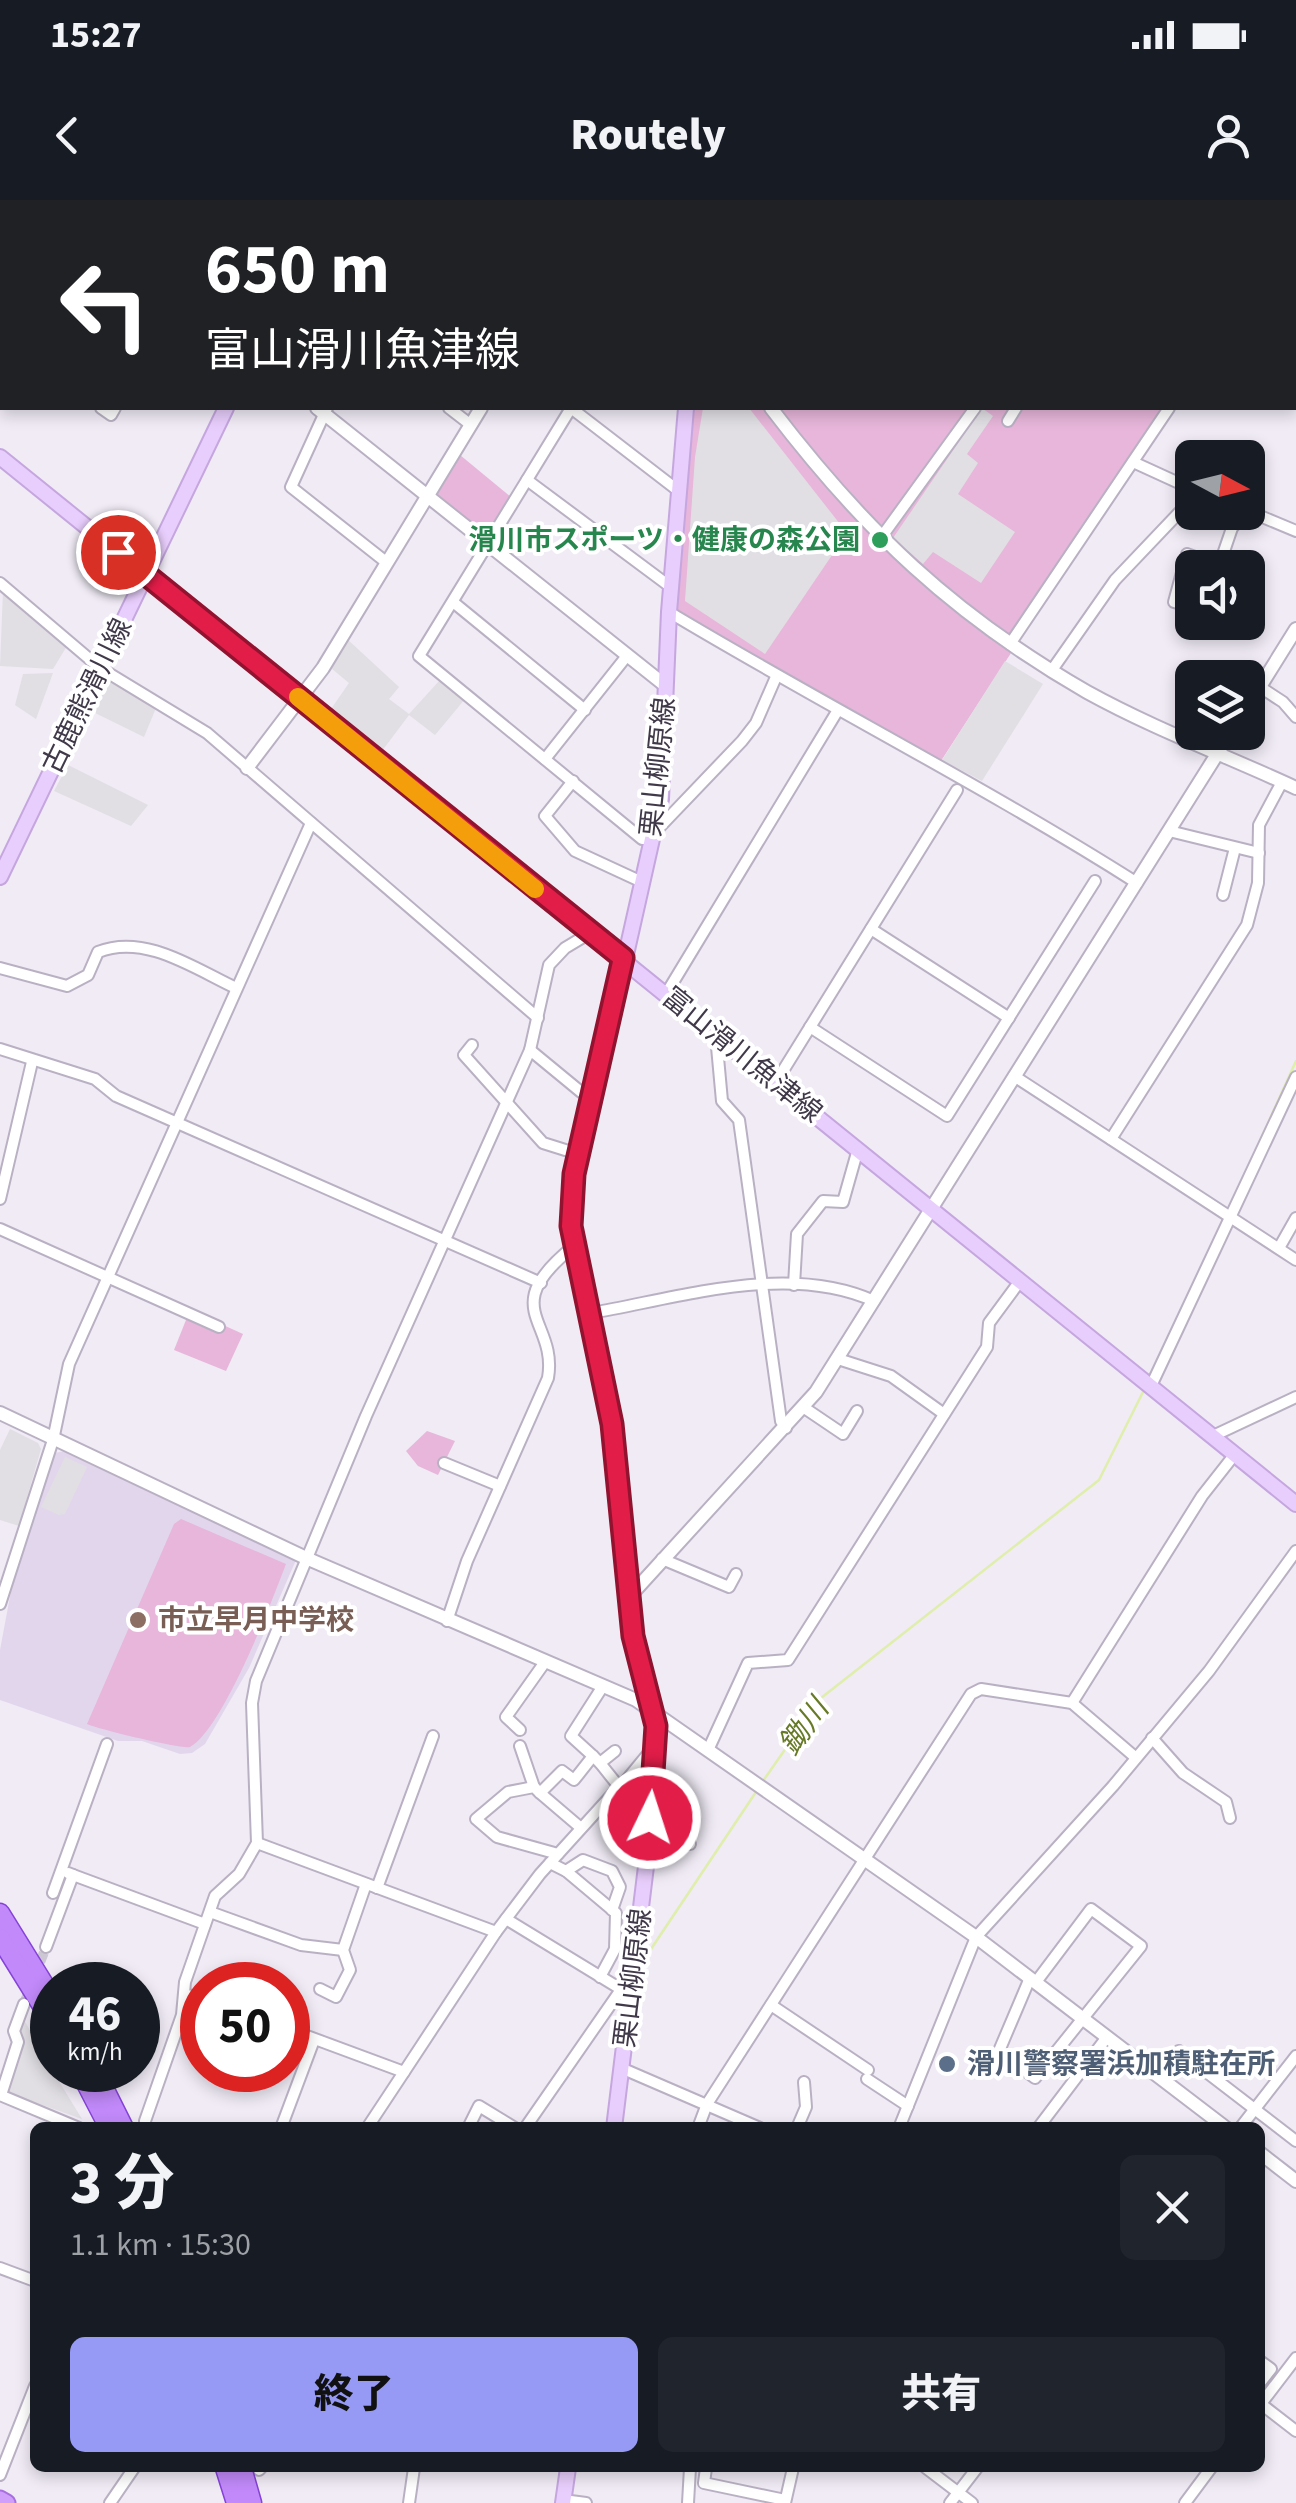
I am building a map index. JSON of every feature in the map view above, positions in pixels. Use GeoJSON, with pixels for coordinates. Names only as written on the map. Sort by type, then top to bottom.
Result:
{"type":"FeatureCollection","features":[{"type":"Feature","properties":{"kind":"highway"},"geometry":{"type":"LineString","coordinates":[[0,1913],[30,1962]]}},
{"type":"Feature","properties":{"kind":"highway"},"geometry":{"type":"LineString","coordinates":[[0,1938],[30,1986]]}},
{"type":"Feature","properties":{"kind":"highway"},"geometry":{"type":"LineString","coordinates":[[90,2092],[106,2122]]}},
{"type":"Feature","properties":{"kind":"highway"},"geometry":{"type":"LineString","coordinates":[[106,2092],[121,2122]]}},
{"type":"Feature","properties":{"kind":"highway"},"geometry":{"type":"LineString","coordinates":[[227,2472],[236,2503]]}},
{"type":"Feature","properties":{"kind":"highway"},"geometry":{"type":"LineString","coordinates":[[252,2503],[254,2472]]}},
{"type":"Feature","properties":{"kind":"main road","name":"古鹿熊滑川線"},"geometry":{"type":"LineString","coordinates":[[0,877],[225,410]]}},
{"type":"Feature","properties":{"kind":"main road","name":"栗山柳原線"},"geometry":{"type":"LineString","coordinates":[[615,2122],[626,1991],[657,1742],[638,1664],[612,1424],[574,1246],[571,1199],[591,1095],[661,799],[669,612],[686,410]]}},
{"type":"Feature","properties":{"kind":"main road","name":"富山滑川魚津線"},"geometry":{"type":"LineString","coordinates":[[0,457],[1296,1504]]}},
{"type":"Feature","properties":{"kind":"main road"},"geometry":{"type":"LineString","coordinates":[[563,2501],[567,2472]]}},
{"type":"Feature","properties":{"kind":"main road"},"geometry":{"type":"LineString","coordinates":[[0,2499],[7,2503]]}},
{"type":"Feature","properties":{"kind":"street"},"geometry":{"type":"LineString","coordinates":[[322,410],[291,486],[386,562]]}},
{"type":"Feature","properties":{"kind":"street"},"geometry":{"type":"LineString","coordinates":[[323,410],[666,686]]}},
{"type":"Feature","properties":{"kind":"street"},"geometry":{"type":"LineString","coordinates":[[452,410],[471,425]]}},
{"type":"Feature","properties":{"kind":"street"},"geometry":{"type":"LineString","coordinates":[[247,768],[301,699],[480,410]]}},
{"type":"Feature","properties":{"kind":"street"},"geometry":{"type":"LineString","coordinates":[[570,410],[419,656],[642,838],[654,836],[742,742],[756,724],[776,676]]}},
{"type":"Feature","properties":{"kind":"street"},"geometry":{"type":"LineString","coordinates":[[574,410],[680,492]]}},
{"type":"Feature","properties":{"kind":"street"},"geometry":{"type":"LineString","coordinates":[[773,410],[831,487],[880,539],[1010,644],[1090,693],[1296,788]]}},
{"type":"Feature","properties":{"kind":"street"},"geometry":{"type":"LineString","coordinates":[[880,539],[974,410]]}},
{"type":"Feature","properties":{"kind":"street"},"geometry":{"type":"LineString","coordinates":[[1008,421],[1015,410]]}},
{"type":"Feature","properties":{"kind":"street"},"geometry":{"type":"LineString","coordinates":[[1010,644],[1168,410]]}},
{"type":"Feature","properties":{"kind":"street"},"geometry":{"type":"LineString","coordinates":[[1133,462],[1175,481]]}},
{"type":"Feature","properties":{"kind":"street"},"geometry":{"type":"LineString","coordinates":[[527,480],[672,588]]}},
{"type":"Feature","properties":{"kind":"street"},"geometry":{"type":"LineString","coordinates":[[1052,670],[1115,580],[1175,517]]}},
{"type":"Feature","properties":{"kind":"street"},"geometry":{"type":"LineString","coordinates":[[1265,519],[1296,531]]}},
{"type":"Feature","properties":{"kind":"street"},"geometry":{"type":"LineString","coordinates":[[0,583],[100,668],[207,733],[538,1018]]}},
{"type":"Feature","properties":{"kind":"street"},"geometry":{"type":"LineString","coordinates":[[453,602],[585,710]]}},
{"type":"Feature","properties":{"kind":"street"},"geometry":{"type":"LineString","coordinates":[[669,612],[776,676],[971,780],[1137,883]]}},
{"type":"Feature","properties":{"kind":"street"},"geometry":{"type":"LineString","coordinates":[[1265,679],[1296,629]]}},
{"type":"Feature","properties":{"kind":"street"},"geometry":{"type":"LineString","coordinates":[[546,759],[626,657]]}},
{"type":"Feature","properties":{"kind":"street"},"geometry":{"type":"LineString","coordinates":[[1265,690],[1296,717]]}},
{"type":"Feature","properties":{"kind":"street"},"geometry":{"type":"LineString","coordinates":[[666,994],[838,710]]}},
{"type":"Feature","properties":{"kind":"street"},"geometry":{"type":"LineString","coordinates":[[628,1597],[786,1428],[838,1358],[1220,750]]}},
{"type":"Feature","properties":{"kind":"street"},"geometry":{"type":"LineString","coordinates":[[573,782],[545,816],[575,851],[642,882]]}},
{"type":"Feature","properties":{"kind":"street"},"geometry":{"type":"LineString","coordinates":[[1111,1139],[1247,924],[1255,906],[1259,826],[1282,782]]}},
{"type":"Feature","properties":{"kind":"street"},"geometry":{"type":"LineString","coordinates":[[776,1082],[957,790]]}},
{"type":"Feature","properties":{"kind":"street"},"geometry":{"type":"LineString","coordinates":[[0,1603],[53,1440],[69,1364],[310,823]]}},
{"type":"Feature","properties":{"kind":"street"},"geometry":{"type":"LineString","coordinates":[[1169,831],[1259,854]]}},
{"type":"Feature","properties":{"kind":"street"},"geometry":{"type":"LineString","coordinates":[[1223,895],[1235,848]]}},
{"type":"Feature","properties":{"kind":"street"},"geometry":{"type":"LineString","coordinates":[[810,1027],[947,1116],[1096,882]]}},
{"type":"Feature","properties":{"kind":"street"},"geometry":{"type":"LineString","coordinates":[[871,929],[1009,1018]]}},
{"type":"Feature","properties":{"kind":"street"},"geometry":{"type":"LineString","coordinates":[[191,1962],[215,1896],[239,1874],[258,1844],[252,1703],[256,1680],[443,1240],[530,1050],[549,965],[565,948],[590,933]]}},
{"type":"Feature","properties":{"kind":"street"},"geometry":{"type":"LineString","coordinates":[[0,968],[67,986],[88,975],[98,952],[131,945],[151,949],[236,988]]}},
{"type":"Feature","properties":{"kind":"street"},"geometry":{"type":"LineString","coordinates":[[716,1035],[722,1101],[739,1120],[780,1420],[786,1428]]}},
{"type":"Feature","properties":{"kind":"street"},"geometry":{"type":"LineString","coordinates":[[472,1045],[464,1055],[543,1143],[578,1154]]}},
{"type":"Feature","properties":{"kind":"street"},"geometry":{"type":"LineString","coordinates":[[0,1049],[96,1079],[116,1096],[541,1283]]}},
{"type":"Feature","properties":{"kind":"street"},"geometry":{"type":"LineString","coordinates":[[530,1050],[581,1092],[591,1095]]}},
{"type":"Feature","properties":{"kind":"street"},"geometry":{"type":"LineString","coordinates":[[0,1199],[32,1062]]}},
{"type":"Feature","properties":{"kind":"street"},"geometry":{"type":"LineString","coordinates":[[1014,1076],[1296,1260]]}},
{"type":"Feature","properties":{"kind":"street"},"geometry":{"type":"LineString","coordinates":[[1151,1386],[1296,1077]]}},
{"type":"Feature","properties":{"kind":"street"},"geometry":{"type":"LineString","coordinates":[[794,1285],[798,1234],[823,1201],[843,1202],[858,1149]]}},
{"type":"Feature","properties":{"kind":"street"},"geometry":{"type":"LineString","coordinates":[[1278,1248],[1296,1218]]}},
{"type":"Feature","properties":{"kind":"street"},"geometry":{"type":"LineString","coordinates":[[0,1229],[219,1326]]}},
{"type":"Feature","properties":{"kind":"street"},"geometry":{"type":"LineString","coordinates":[[447,1620],[548,1378],[550,1366],[531,1309],[541,1283],[574,1246]]}},
{"type":"Feature","properties":{"kind":"street"},"geometry":{"type":"LineString","coordinates":[[709,1748],[748,1663],[788,1660],[987,1347],[988,1322],[1020,1281]]}},
{"type":"Feature","properties":{"kind":"street"},"geometry":{"type":"LineString","coordinates":[[590,1314],[760,1284],[794,1285],[874,1301]]}},
{"type":"Feature","properties":{"kind":"street"},"geometry":{"type":"LineString","coordinates":[[838,1358],[892,1376],[944,1414]]}},
{"type":"Feature","properties":{"kind":"street"},"geometry":{"type":"LineString","coordinates":[[1213,1436],[1296,1397]]}},
{"type":"Feature","properties":{"kind":"street"},"geometry":{"type":"LineString","coordinates":[[803,1407],[843,1434],[857,1411]]}},
{"type":"Feature","properties":{"kind":"street"},"geometry":{"type":"LineString","coordinates":[[0,1413],[306,1558],[652,1710],[976,1936],[1218,2122]]}},
{"type":"Feature","properties":{"kind":"street"},"geometry":{"type":"LineString","coordinates":[[1072,1703],[1202,1496],[1236,1454]]}},
{"type":"Feature","properties":{"kind":"street"},"geometry":{"type":"LineString","coordinates":[[444,1463],[500,1486]]}},
{"type":"Feature","properties":{"kind":"street"},"geometry":{"type":"LineString","coordinates":[[901,2122],[976,1936],[1209,1670],[1296,1551]]}},
{"type":"Feature","properties":{"kind":"street"},"geometry":{"type":"LineString","coordinates":[[662,1560],[729,1587],[736,1574]]}},
{"type":"Feature","properties":{"kind":"street"},"geometry":{"type":"LineString","coordinates":[[520,1730],[506,1718],[545,1662]]}},
{"type":"Feature","properties":{"kind":"street"},"geometry":{"type":"LineString","coordinates":[[603,1686],[571,1736],[620,1788]]}},
{"type":"Feature","properties":{"kind":"street"},"geometry":{"type":"LineString","coordinates":[[700,2122],[707,2104],[971,1694],[981,1689],[1072,1703],[1136,1757]]}},
{"type":"Feature","properties":{"kind":"street"},"geometry":{"type":"LineString","coordinates":[[320,1989],[336,1996],[350,1970],[343,1950],[434,1736]]}},
{"type":"Feature","properties":{"kind":"street"},"geometry":{"type":"LineString","coordinates":[[1152,1738],[1183,1773],[1226,1802],[1230,1818]]}},
{"type":"Feature","properties":{"kind":"street"},"geometry":{"type":"LineString","coordinates":[[371,2122],[506,1918],[657,1742]]}},
{"type":"Feature","properties":{"kind":"street"},"geometry":{"type":"LineString","coordinates":[[46,1947],[107,1744]]}},
{"type":"Feature","properties":{"kind":"street"},"geometry":{"type":"LineString","coordinates":[[520,1746],[537,1790],[582,1828]]}},
{"type":"Feature","properties":{"kind":"street"},"geometry":{"type":"LineString","coordinates":[[612,1910],[554,1859],[498,1837],[476,1818],[508,1792],[537,1790],[562,1771],[574,1780],[596,1759],[615,1751]]}},
{"type":"Feature","properties":{"kind":"street"},"geometry":{"type":"LineString","coordinates":[[620,1788],[653,1786]]}},
{"type":"Feature","properties":{"kind":"street"},"geometry":{"type":"LineString","coordinates":[[650,1818],[690,1844]]}},
{"type":"Feature","properties":{"kind":"street"},"geometry":{"type":"LineString","coordinates":[[258,1844],[496,1932]]}},
{"type":"Feature","properties":{"kind":"street"},"geometry":{"type":"LineString","coordinates":[[566,1871],[583,1860],[612,1871],[620,1887],[612,1910],[614,1949],[600,1977]]}},
{"type":"Feature","properties":{"kind":"street"},"geometry":{"type":"LineString","coordinates":[[53,1893],[68,1873]]}},
{"type":"Feature","properties":{"kind":"street"},"geometry":{"type":"LineString","coordinates":[[68,1873],[205,1924]]}},
{"type":"Feature","properties":{"kind":"street"},"geometry":{"type":"LineString","coordinates":[[1091,1909],[1140,1946],[1035,2078],[999,2051],[1033,1980],[1091,1909]]}},
{"type":"Feature","properties":{"kind":"street"},"geometry":{"type":"LineString","coordinates":[[210,1912],[301,1945],[343,1950]]}},
{"type":"Feature","properties":{"kind":"street"},"geometry":{"type":"LineString","coordinates":[[506,1918],[626,1991],[529,2122]]}},
{"type":"Feature","properties":{"kind":"street"},"geometry":{"type":"LineString","coordinates":[[24,2004],[14,2031],[18,2042],[0,2095],[65,2122]]}},
{"type":"Feature","properties":{"kind":"street"},"geometry":{"type":"LineString","coordinates":[[771,2005],[908,2106]]}},
{"type":"Feature","properties":{"kind":"street"},"geometry":{"type":"LineString","coordinates":[[144,2121],[180,2021]]}},
{"type":"Feature","properties":{"kind":"street"},"geometry":{"type":"LineString","coordinates":[[1042,2122],[1107,2036]]}},
{"type":"Feature","properties":{"kind":"street"},"geometry":{"type":"LineString","coordinates":[[310,2038],[404,2072]]}},
{"type":"Feature","properties":{"kind":"street"},"geometry":{"type":"LineString","coordinates":[[283,2122],[314,2040]]}},
{"type":"Feature","properties":{"kind":"street"},"geometry":{"type":"LineString","coordinates":[[1159,2077],[1178,2051],[1296,2140]]}},
{"type":"Feature","properties":{"kind":"street"},"geometry":{"type":"LineString","coordinates":[[1244,2122],[1296,2056]]}},
{"type":"Feature","properties":{"kind":"street"},"geometry":{"type":"LineString","coordinates":[[622,2068],[747,2122]]}},
{"type":"Feature","properties":{"kind":"street"},"geometry":{"type":"LineString","coordinates":[[799,2122],[806,2106],[804,2082]]}},
{"type":"Feature","properties":{"kind":"street"},"geometry":{"type":"LineString","coordinates":[[471,2122],[479,2106],[505,2122]]}},
{"type":"Feature","properties":{"kind":"street"},"geometry":{"type":"LineString","coordinates":[[1265,2157],[1296,2181]]}},
{"type":"Feature","properties":{"kind":"street"},"geometry":{"type":"LineString","coordinates":[[0,2268],[30,2279]]}},
{"type":"Feature","properties":{"kind":"street"},"geometry":{"type":"LineString","coordinates":[[1265,2399],[1296,2358]]}},
{"type":"Feature","properties":{"kind":"street"},"geometry":{"type":"LineString","coordinates":[[0,2475],[30,2399]]}},
{"type":"Feature","properties":{"kind":"street"},"geometry":{"type":"LineString","coordinates":[[1265,2407],[1296,2430]]}},
{"type":"Feature","properties":{"kind":"street"},"geometry":{"type":"LineString","coordinates":[[110,2503],[131,2472]]}},
{"type":"Feature","properties":{"kind":"street"},"geometry":{"type":"LineString","coordinates":[[409,2503],[413,2472]]}},
{"type":"Feature","properties":{"kind":"street"},"geometry":{"type":"LineString","coordinates":[[688,2503],[690,2472]]}},
{"type":"Feature","properties":{"kind":"street"},"geometry":{"type":"LineString","coordinates":[[705,2472],[704,2483],[785,2502],[792,2472]]}},
{"type":"Feature","properties":{"kind":"street"},"geometry":{"type":"LineString","coordinates":[[931,2472],[972,2503]]}},
{"type":"Feature","properties":{"kind":"street"},"geometry":{"type":"LineString","coordinates":[[950,2503],[974,2472]]}},
{"type":"Feature","properties":{"kind":"street"},"geometry":{"type":"LineString","coordinates":[[1184,2503],[1208,2472]]}},
{"type":"Feature","properties":{"kind":"street"},"geometry":{"type":"LineString","coordinates":[[563,2501],[586,2503]]}},
{"type":"Feature","properties":{"kind":"shaded area","name":"滑川市スポーツ・健康の森公園"},"geometry":{"type":"Polygon","coordinates":[[[692,410],[1169,410],[939,764],[669,612],[683,432],[692,410]]]}},
{"type":"Feature","properties":{"kind":"shaded area"},"geometry":{"type":"Polygon","coordinates":[[[703,410],[751,410],[847,533],[765,654],[685,601],[695,457],[703,410]]]}},
{"type":"Feature","properties":{"kind":"shaded area"},"geometry":{"type":"Polygon","coordinates":[[[981,410],[993,416],[967,454],[978,463],[958,494],[1015,532],[981,583],[933,552],[923,564],[893,538],[981,410]]]}},
{"type":"Feature","properties":{"kind":"shaded area"},"geometry":{"type":"Polygon","coordinates":[[[460,455],[511,497],[486,537],[435,495],[460,455]]]}},
{"type":"Feature","properties":{"kind":"shaded area"},"geometry":{"type":"Polygon","coordinates":[[[3,591],[67,646],[53,669],[0,666],[3,591]]]}},
{"type":"Feature","properties":{"kind":"shaded area"},"geometry":{"type":"Polygon","coordinates":[[[347,639],[399,687],[389,699],[409,714],[440,680],[465,699],[435,735],[409,715],[382,751],[331,709],[349,683],[331,668],[347,639]]]}},
{"type":"Feature","properties":{"kind":"shaded area"},"geometry":{"type":"Polygon","coordinates":[[[1005,661],[1043,684],[982,781],[942,760],[1005,661]]]}},
{"type":"Feature","properties":{"kind":"shaded area"},"geometry":{"type":"Polygon","coordinates":[[[53,673],[36,719],[15,705],[23,674],[53,673]]]}},
{"type":"Feature","properties":{"kind":"shaded area"},"geometry":{"type":"Polygon","coordinates":[[[108,676],[156,708],[144,737],[93,712],[108,676]]]}},
{"type":"Feature","properties":{"kind":"shaded area"},"geometry":{"type":"Polygon","coordinates":[[[68,765],[148,805],[131,826],[54,791],[68,765]]]}},
{"type":"Feature","properties":{"kind":"shaded area"},"geometry":{"type":"Polygon","coordinates":[[[190,1310],[243,1334],[226,1371],[174,1350],[190,1310]]]}},
{"type":"Feature","properties":{"kind":"shaded area"},"geometry":{"type":"Polygon","coordinates":[[[10,1429],[38,1443],[41,1449],[19,1526],[0,1520],[0,1450],[10,1429]]]}},
{"type":"Feature","properties":{"kind":"shaded area"},"geometry":{"type":"Polygon","coordinates":[[[427,1431],[455,1441],[438,1475],[418,1466],[406,1451],[427,1431]]]}},
{"type":"Feature","properties":{"kind":"shaded area","name":"市立早月中学校"},"geometry":{"type":"Polygon","coordinates":[[[64,1451],[296,1560],[249,1668],[205,1744],[192,1753],[180,1754],[142,1741],[118,1741],[0,1700],[0,1650],[11,1591],[55,1453],[64,1451]]]}},
{"type":"Feature","properties":{"kind":"shaded area"},"geometry":{"type":"Polygon","coordinates":[[[65,1457],[87,1467],[65,1514],[59,1515],[41,1507],[65,1457]]]}},
{"type":"Feature","properties":{"kind":"shaded area"},"geometry":{"type":"Polygon","coordinates":[[[181,1519],[286,1564],[231,1691],[217,1716],[190,1747],[140,1739],[87,1724],[174,1524],[181,1519]]]}},
{"type":"Feature","properties":{"kind":"shaded area"},"geometry":{"type":"Polygon","coordinates":[[[23,2018],[30,2031],[30,2092],[65,2092],[82,2119],[0,2090],[0,2077],[23,2018]]]}},
{"type":"Feature","properties":{"kind":"waterway","name":"鋤川"},"geometry":{"type":"LineString","coordinates":[[1250,1163],[1296,1061]]}},
{"type":"Feature","properties":{"kind":"waterway","name":"鋤川"},"geometry":{"type":"LineString","coordinates":[[1152,1372],[1200,1270]]}},
{"type":"Feature","properties":{"kind":"waterway","name":"鋤川"},"geometry":{"type":"LineString","coordinates":[[763,1781],[821,1698],[1099,1480],[1143,1392]]}},
{"type":"Feature","properties":{"kind":"waterway","name":"鋤川"},"geometry":{"type":"LineString","coordinates":[[641,1964],[756,1792]]}},
{"type":"Feature","properties":{"kind":"waterway","name":"鋤川"},"geometry":{"type":"LineString","coordinates":[[536,2122],[545,2108]]}},
{"type":"Feature","properties":{"kind":"tunnel"},"geometry":{"type":"LineString","coordinates":[[24,2004],[46,1947]]}},
{"type":"Feature","properties":{"kind":"slow traffic"},"geometry":{"type":"LineString","coordinates":[[298,697],[535,889]]}},
{"type":"Feature","properties":{"kind":"place","name":"滑川市スポーツ・健康の森公園"},"geometry":{"type":"Point","coordinates":[880,540]}},
{"type":"Feature","properties":{"kind":"place","name":"市立早月中学校"},"geometry":{"type":"Point","coordinates":[138,1620]}},
{"type":"Feature","properties":{"kind":"place","name":"滑川警察署浜加積駐在所"},"geometry":{"type":"Point","coordinates":[947,2064]}},
{"type":"Feature","properties":{"kind":"route"},"geometry":{"type":"LineString","coordinates":[[118,552],[623,958],[574,1174],[571,1226],[612,1424],[633,1636],[656,1726],[650,1818]]}}]}
